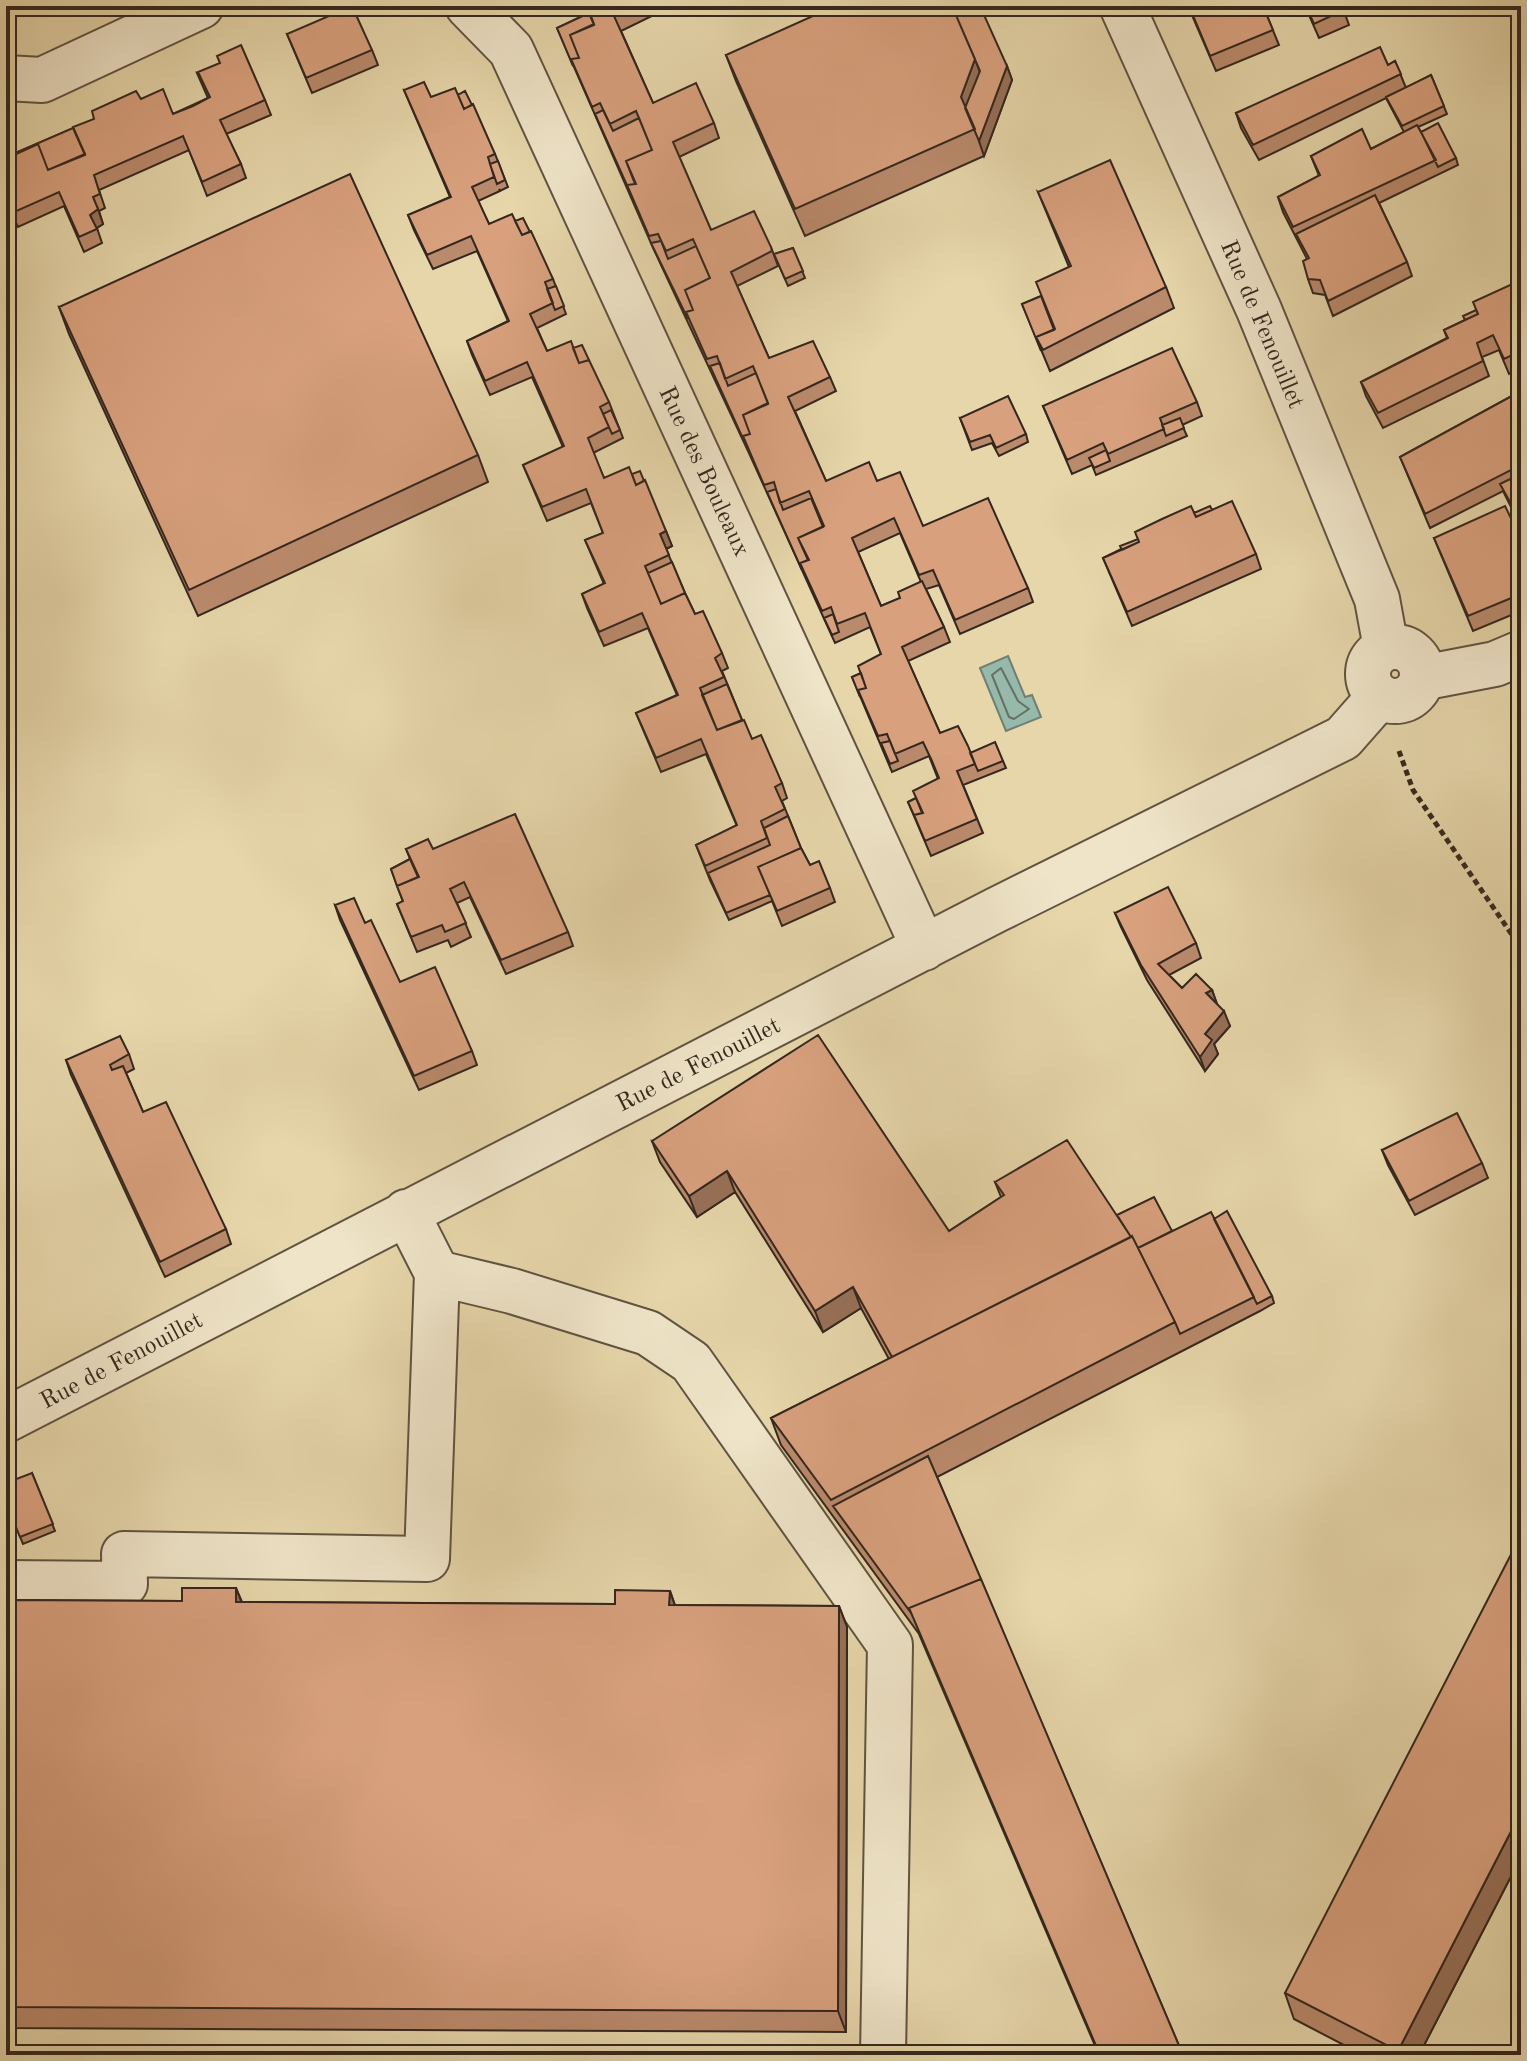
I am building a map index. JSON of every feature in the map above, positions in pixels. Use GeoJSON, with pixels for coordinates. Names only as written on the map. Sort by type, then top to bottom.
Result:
{"type":"FeatureCollection","features":[{"type":"Feature","properties":{"kind":"street"},"geometry":{"type":"LineString","coordinates":[[6,78],[42,80],[201,6]]}},
{"type":"Feature","properties":{"kind":"street","name":"Rue des Bouleaux"},"geometry":{"type":"LineString","coordinates":[[468,6],[511,50],[924,948]]}},
{"type":"Feature","properties":{"kind":"street","name":"Rue de Fenouillet"},"geometry":{"type":"LineString","coordinates":[[1122,6],[1270,338],[1377,599],[1386,648]]}},
{"type":"Feature","properties":{"kind":"street"},"geometry":{"type":"LineString","coordinates":[[1395,647],[1418,660],[1422,678],[1419,687],[1405,700],[1396,702],[1379,697],[1369,683],[1368,667],[1386,648],[1395,647]]}},
{"type":"Feature","properties":{"kind":"street"},"geometry":{"type":"LineString","coordinates":[[1422,678],[1495,664],[1521,653]]}},
{"type":"Feature","properties":{"kind":"street","name":"Rue de Fenouillet"},"geometry":{"type":"LineString","coordinates":[[6,1420],[406,1212],[1343,738],[1379,697]]}},
{"type":"Feature","properties":{"kind":"street"},"geometry":{"type":"LineString","coordinates":[[6,1583],[125,1584],[124,1554],[427,1559],[437,1273],[406,1212]]}},
{"type":"Feature","properties":{"kind":"street"},"geometry":{"type":"LineString","coordinates":[[437,1273],[512,1291],[648,1333],[691,1362],[890,1645],[883,2055]]}},
{"type":"Feature","properties":{"kind":"path"},"geometry":{"type":"LineString","coordinates":[[1379,697],[1413,790],[1521,948]]}},
{"type":"Feature","properties":{"kind":"water"},"geometry":{"type":"Polygon","coordinates":[[[1008,656],[1025,697],[1032,695],[1041,717],[1006,731],[980,668],[1008,656]]]}},
{"type":"Feature","properties":{"kind":"building"},"geometry":{"type":"Polygon","coordinates":[[[352,6],[372,50],[306,78],[287,34],[352,6]]]}},
{"type":"Feature","properties":{"kind":"building"},"geometry":{"type":"Polygon","coordinates":[[[587,6],[636,6],[614,16],[653,103],[696,83],[714,123],[673,142],[711,230],[754,211],[771,247],[772,251],[731,272],[769,358],[813,341],[830,377],[788,397],[826,481],[869,462],[877,481],[900,472],[923,526],[988,498],[1028,588],[955,620],[933,570],[919,575],[894,518],[852,538],[881,606],[900,598],[898,592],[922,581],[944,627],[902,647],[940,733],[958,726],[968,746],[975,764],[957,771],[977,819],[925,841],[914,815],[923,813],[913,791],[939,778],[923,742],[895,754],[887,734],[878,736],[858,690],[866,688],[858,666],[881,654],[865,613],[837,624],[831,607],[822,611],[800,563],[809,560],[798,538],[824,526],[809,491],[780,503],[774,482],[764,485],[743,436],[750,434],[743,415],[768,403],[753,366],[725,379],[717,356],[707,359],[686,312],[693,310],[685,290],[710,278],[693,239],[666,251],[658,234],[649,236],[627,185],[636,184],[626,161],[652,150],[636,111],[610,124],[600,103],[592,107],[571,59],[579,58],[570,35],[594,24],[587,6]]]}},
{"type":"Feature","properties":{"kind":"building"},"geometry":{"type":"Polygon","coordinates":[[[835,6],[952,6],[975,59],[961,97],[975,129],[795,209],[726,55],[835,6]]]}},
{"type":"Feature","properties":{"kind":"building"},"geometry":{"type":"Polygon","coordinates":[[[952,6],[980,6],[1007,66],[979,141],[965,108],[980,71],[952,6]]]}},
{"type":"Feature","properties":{"kind":"building"},"geometry":{"type":"Polygon","coordinates":[[[1189,6],[1263,6],[1273,30],[1210,56],[1189,6]]]}},
{"type":"Feature","properties":{"kind":"building"},"geometry":{"type":"Polygon","coordinates":[[[1306,6],[1342,6],[1344,10],[1314,24],[1306,6]]]}},
{"type":"Feature","properties":{"kind":"building"},"geometry":{"type":"Polygon","coordinates":[[[589,13],[594,25],[570,35],[579,58],[571,59],[573,66],[557,28],[589,13]]]}},
{"type":"Feature","properties":{"kind":"building"},"geometry":{"type":"Polygon","coordinates":[[[241,45],[265,100],[220,120],[241,164],[202,182],[183,136],[94,175],[100,194],[93,197],[98,209],[90,215],[97,229],[79,237],[59,192],[12,213],[6,198],[6,149],[11,147],[13,155],[38,144],[48,170],[85,154],[73,127],[94,119],[92,111],[136,91],[141,99],[163,89],[173,114],[193,106],[210,97],[198,72],[220,63],[217,56],[241,45]]]}},
{"type":"Feature","properties":{"kind":"building"},"geometry":{"type":"Polygon","coordinates":[[[1380,47],[1388,65],[1395,61],[1401,74],[1253,145],[1236,113],[1380,47]]]}},
{"type":"Feature","properties":{"kind":"building"},"geometry":{"type":"Polygon","coordinates":[[[1431,75],[1444,106],[1402,126],[1386,97],[1431,75]]]}},
{"type":"Feature","properties":{"kind":"building"},"geometry":{"type":"Polygon","coordinates":[[[424,82],[431,97],[455,88],[464,109],[473,104],[495,154],[488,157],[494,177],[472,187],[489,224],[512,214],[522,235],[531,231],[553,279],[545,282],[553,303],[530,314],[547,351],[571,341],[579,363],[589,360],[609,402],[600,407],[609,427],[588,438],[604,478],[629,467],[636,485],[645,480],[666,531],[660,534],[669,555],[645,566],[661,604],[685,593],[695,614],[703,611],[722,653],[715,658],[724,677],[700,688],[717,730],[744,720],[752,739],[761,735],[782,783],[775,787],[785,809],[761,821],[767,838],[705,866],[696,845],[737,825],[701,739],[656,758],[636,713],[678,695],[642,613],[599,632],[582,594],[605,583],[585,540],[603,533],[586,489],[542,507],[523,465],[564,446],[527,362],[485,381],[467,341],[509,321],[471,236],[427,255],[408,215],[451,197],[404,90],[424,82]]]}},
{"type":"Feature","properties":{"kind":"building"},"geometry":{"type":"Polygon","coordinates":[[[465,91],[472,105],[464,109],[458,95],[465,91]]]}},
{"type":"Feature","properties":{"kind":"building"},"geometry":{"type":"Polygon","coordinates":[[[603,110],[613,131],[639,118],[652,150],[626,161],[635,184],[627,185],[630,192],[595,114],[603,110]]]}},
{"type":"Feature","properties":{"kind":"building"},"geometry":{"type":"Polygon","coordinates":[[[1438,123],[1456,158],[1438,167],[1421,132],[1438,123]]]}},
{"type":"Feature","properties":{"kind":"building"},"geometry":{"type":"Polygon","coordinates":[[[1417,125],[1436,160],[1293,227],[1278,197],[1320,175],[1311,156],[1362,129],[1371,149],[1417,125]]]}},
{"type":"Feature","properties":{"kind":"building"},"geometry":{"type":"Polygon","coordinates":[[[73,128],[85,155],[48,170],[38,144],[13,154],[73,128]]]}},
{"type":"Feature","properties":{"kind":"building"},"geometry":{"type":"Polygon","coordinates":[[[1110,160],[1166,287],[1043,350],[1036,337],[1055,329],[1036,282],[1071,266],[1038,192],[1110,160]]]}},
{"type":"Feature","properties":{"kind":"building"},"geometry":{"type":"Polygon","coordinates":[[[498,161],[505,180],[497,184],[490,164],[498,161]]]}},
{"type":"Feature","properties":{"kind":"building"},"geometry":{"type":"Polygon","coordinates":[[[350,174],[478,455],[189,590],[59,307],[350,174]]]}},
{"type":"Feature","properties":{"kind":"building"},"geometry":{"type":"Polygon","coordinates":[[[1375,195],[1407,262],[1328,301],[1320,280],[1308,279],[1303,261],[1309,258],[1296,234],[1375,195]]]}},
{"type":"Feature","properties":{"kind":"building"},"geometry":{"type":"Polygon","coordinates":[[[523,218],[530,232],[522,235],[515,221],[523,218]]]}},
{"type":"Feature","properties":{"kind":"building"},"geometry":{"type":"Polygon","coordinates":[[[661,241],[668,259],[696,246],[710,278],[685,290],[693,310],[686,312],[688,319],[651,243],[661,241]]]}},
{"type":"Feature","properties":{"kind":"building"},"geometry":{"type":"Polygon","coordinates":[[[793,248],[803,271],[785,279],[774,254],[793,248]]]}},
{"type":"Feature","properties":{"kind":"building"},"geometry":{"type":"Polygon","coordinates":[[[1521,280],[1521,351],[1504,359],[1493,335],[1477,343],[1483,361],[1378,413],[1361,382],[1448,338],[1444,330],[1478,314],[1473,302],[1521,280]]]}},
{"type":"Feature","properties":{"kind":"building"},"geometry":{"type":"Polygon","coordinates":[[[556,286],[564,306],[555,310],[547,289],[556,286]]]}},
{"type":"Feature","properties":{"kind":"building"},"geometry":{"type":"Polygon","coordinates":[[[1041,296],[1054,330],[1036,337],[1041,351],[1022,304],[1041,296]]]}},
{"type":"Feature","properties":{"kind":"building"},"geometry":{"type":"Polygon","coordinates":[[[1476,310],[1478,314],[1465,320],[1463,316],[1476,310]]]}},
{"type":"Feature","properties":{"kind":"building"},"geometry":{"type":"Polygon","coordinates":[[[582,345],[589,360],[579,363],[573,348],[582,345]]]}},
{"type":"Feature","properties":{"kind":"building"},"geometry":{"type":"Polygon","coordinates":[[[1172,348],[1197,402],[1160,418],[1164,429],[1108,454],[1103,443],[1067,460],[1043,406],[1172,348]]]}},
{"type":"Feature","properties":{"kind":"building"},"geometry":{"type":"Polygon","coordinates":[[[720,363],[728,386],[756,373],[768,404],[743,415],[750,434],[743,436],[745,443],[710,366],[720,363]]]}},
{"type":"Feature","properties":{"kind":"building"},"geometry":{"type":"Polygon","coordinates":[[[1521,391],[1521,465],[1425,514],[1400,457],[1521,391]]]}},
{"type":"Feature","properties":{"kind":"building"},"geometry":{"type":"Polygon","coordinates":[[[1008,396],[1026,434],[996,448],[990,435],[970,442],[960,418],[1008,396]]]}},
{"type":"Feature","properties":{"kind":"building"},"geometry":{"type":"Polygon","coordinates":[[[611,410],[620,430],[612,434],[603,414],[611,410]]]}},
{"type":"Feature","properties":{"kind":"building"},"geometry":{"type":"Polygon","coordinates":[[[1180,418],[1184,428],[1166,436],[1162,425],[1180,418]]]}},
{"type":"Feature","properties":{"kind":"building"},"geometry":{"type":"Polygon","coordinates":[[[1106,450],[1110,461],[1094,468],[1089,458],[1106,450]]]}},
{"type":"Feature","properties":{"kind":"building"},"geometry":{"type":"Polygon","coordinates":[[[640,471],[644,481],[636,485],[632,474],[640,471]]]}},
{"type":"Feature","properties":{"kind":"building"},"geometry":{"type":"Polygon","coordinates":[[[1510,479],[1519,499],[1510,502],[1500,484],[1510,479]]]}},
{"type":"Feature","properties":{"kind":"building"},"geometry":{"type":"Polygon","coordinates":[[[776,489],[783,510],[811,498],[823,527],[798,538],[808,560],[800,563],[802,570],[767,492],[776,489]]]}},
{"type":"Feature","properties":{"kind":"building"},"geometry":{"type":"Polygon","coordinates":[[[1232,501],[1256,554],[1127,612],[1103,558],[1139,542],[1135,532],[1191,506],[1196,517],[1232,501]]]}},
{"type":"Feature","properties":{"kind":"building"},"geometry":{"type":"Polygon","coordinates":[[[1210,506],[1212,510],[1196,517],[1194,513],[1210,506]]]}},
{"type":"Feature","properties":{"kind":"building"},"geometry":{"type":"Polygon","coordinates":[[[1505,506],[1521,539],[1521,594],[1468,616],[1434,538],[1505,506]]]}},
{"type":"Feature","properties":{"kind":"building"},"geometry":{"type":"Polygon","coordinates":[[[1138,539],[1139,542],[1122,550],[1120,546],[1138,539]]]}},
{"type":"Feature","properties":{"kind":"building"},"geometry":{"type":"Polygon","coordinates":[[[672,562],[685,593],[661,604],[648,573],[672,562]]]}},
{"type":"Feature","properties":{"kind":"building"},"geometry":{"type":"Polygon","coordinates":[[[833,614],[839,632],[832,635],[824,618],[833,614]]]}},
{"type":"Feature","properties":{"kind":"building"},"geometry":{"type":"Polygon","coordinates":[[[861,673],[866,688],[858,690],[860,697],[852,677],[861,673]]]}},
{"type":"Feature","properties":{"kind":"building"},"geometry":{"type":"Polygon","coordinates":[[[727,684],[742,720],[717,730],[702,695],[727,684]]]}},
{"type":"Feature","properties":{"kind":"building"},"geometry":{"type":"Polygon","coordinates":[[[890,741],[898,761],[890,764],[881,743],[890,741]]]}},
{"type":"Feature","properties":{"kind":"building"},"geometry":{"type":"Polygon","coordinates":[[[995,742],[1003,761],[978,771],[970,753],[995,742]]]}},
{"type":"Feature","properties":{"kind":"building"},"geometry":{"type":"Polygon","coordinates":[[[916,798],[922,813],[914,815],[917,822],[908,802],[916,798]]]}},
{"type":"Feature","properties":{"kind":"building"},"geometry":{"type":"Polygon","coordinates":[[[515,814],[568,932],[501,960],[464,882],[450,889],[466,923],[445,932],[442,925],[411,937],[397,904],[403,901],[397,886],[419,877],[406,849],[428,839],[433,849],[515,814]]]}},
{"type":"Feature","properties":{"kind":"building"},"geometry":{"type":"Polygon","coordinates":[[[788,816],[801,848],[758,867],[770,895],[726,913],[708,873],[770,845],[764,828],[788,816]]]}},
{"type":"Feature","properties":{"kind":"building"},"geometry":{"type":"Polygon","coordinates":[[[801,848],[810,865],[819,861],[830,888],[777,911],[758,867],[801,848]]]}},
{"type":"Feature","properties":{"kind":"building"},"geometry":{"type":"Polygon","coordinates":[[[410,859],[418,877],[397,886],[391,869],[410,859]]]}},
{"type":"Feature","properties":{"kind":"building"},"geometry":{"type":"Polygon","coordinates":[[[1168,887],[1196,943],[1158,964],[1182,988],[1196,974],[1212,990],[1206,993],[1224,1011],[1205,1034],[1212,1040],[1200,1057],[1141,965],[1115,913],[1168,887]]]}},
{"type":"Feature","properties":{"kind":"building"},"geometry":{"type":"Polygon","coordinates":[[[354,898],[365,923],[371,920],[400,982],[435,967],[472,1051],[414,1076],[335,905],[354,898]]]}},
{"type":"Feature","properties":{"kind":"building"},"geometry":{"type":"Polygon","coordinates":[[[818,1035],[949,1231],[1004,1195],[995,1182],[1067,1140],[1131,1237],[892,1357],[853,1287],[815,1311],[727,1171],[689,1196],[652,1141],[818,1035]]]}},
{"type":"Feature","properties":{"kind":"building"},"geometry":{"type":"Polygon","coordinates":[[[120,1036],[129,1054],[110,1065],[112,1070],[123,1066],[143,1112],[166,1102],[226,1229],[160,1262],[66,1060],[120,1036]]]}},
{"type":"Feature","properties":{"kind":"building"},"geometry":{"type":"Polygon","coordinates":[[[1457,1113],[1482,1163],[1409,1201],[1382,1150],[1457,1113]]]}},
{"type":"Feature","properties":{"kind":"building"},"geometry":{"type":"Polygon","coordinates":[[[1154,1197],[1172,1231],[1138,1248],[1117,1215],[1154,1197]]]}},
{"type":"Feature","properties":{"kind":"building"},"geometry":{"type":"Polygon","coordinates":[[[1227,1211],[1272,1296],[1257,1304],[1214,1219],[1227,1211]]]}},
{"type":"Feature","properties":{"kind":"building"},"geometry":{"type":"Polygon","coordinates":[[[1211,1212],[1254,1297],[1180,1334],[1138,1248],[1211,1212]]]}},
{"type":"Feature","properties":{"kind":"building"},"geometry":{"type":"Polygon","coordinates":[[[1132,1236],[1175,1322],[831,1500],[771,1418],[1132,1236]]]}},
{"type":"Feature","properties":{"kind":"building"},"geometry":{"type":"Polygon","coordinates":[[[928,1456],[981,1579],[909,1608],[911,1613],[833,1506],[928,1456]]]}},
{"type":"Feature","properties":{"kind":"building"},"geometry":{"type":"Polygon","coordinates":[[[32,1473],[53,1524],[20,1537],[6,1502],[6,1483],[32,1473]]]}},
{"type":"Feature","properties":{"kind":"building"},"geometry":{"type":"Polygon","coordinates":[[[1521,1535],[1521,1812],[1398,2051],[1285,1993],[1521,1535]]]}},
{"type":"Feature","properties":{"kind":"building"},"geometry":{"type":"Polygon","coordinates":[[[981,1579],[1183,2055],[1100,2055],[909,1608],[981,1579]]]}},
{"type":"Feature","properties":{"kind":"building"},"geometry":{"type":"Polygon","coordinates":[[[182,1588],[236,1588],[236,1602],[615,1604],[615,1590],[670,1591],[669,1605],[839,1606],[838,2011],[6,2007],[6,1600],[182,1601],[182,1588]]]}}]}
